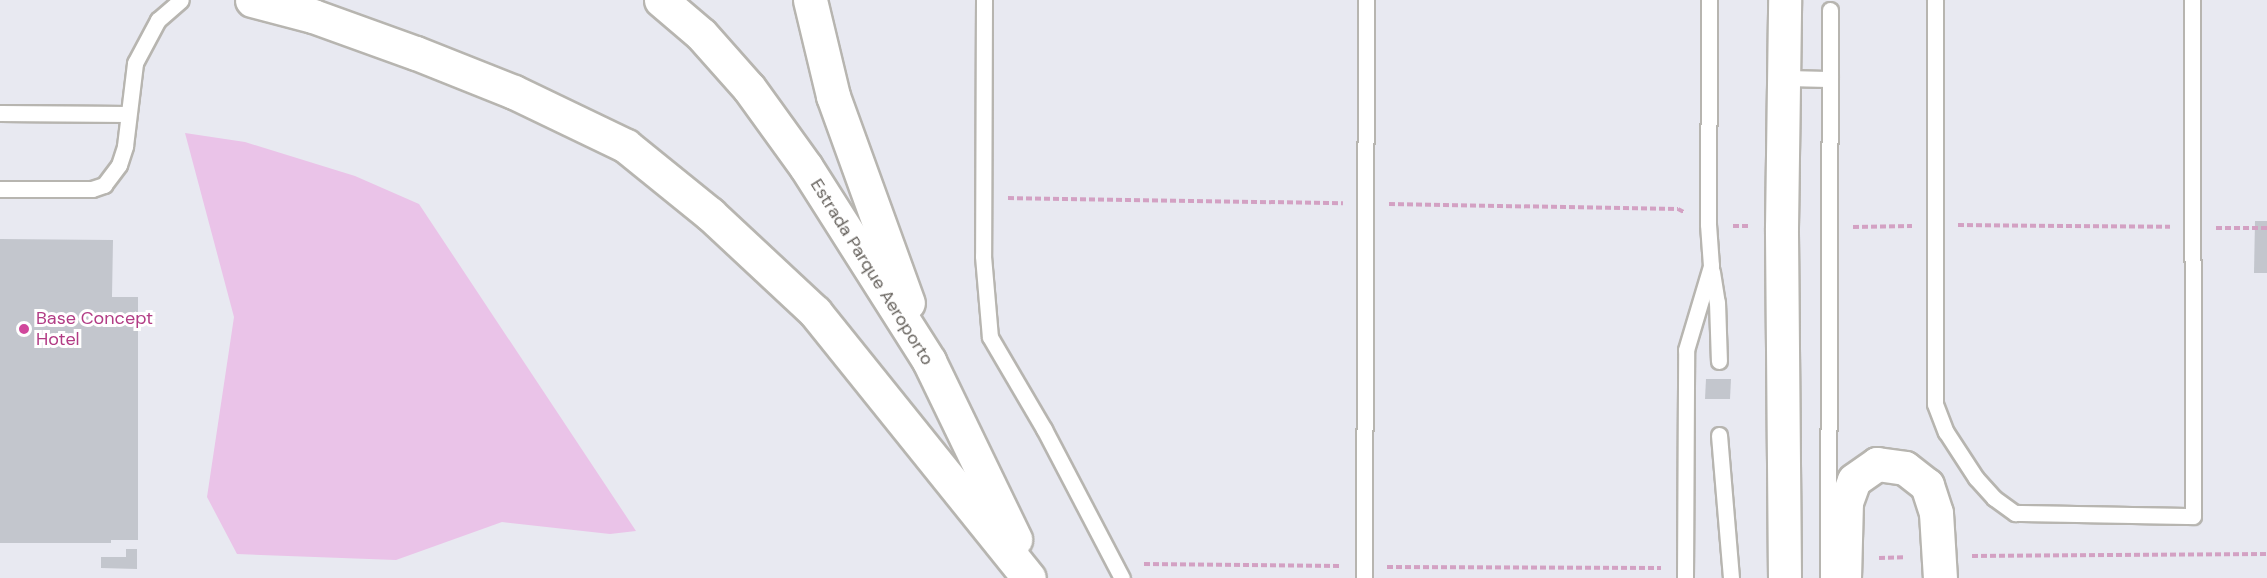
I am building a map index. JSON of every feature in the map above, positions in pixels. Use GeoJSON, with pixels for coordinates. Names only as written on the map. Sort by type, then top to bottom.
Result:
{"type":"FeatureCollection","features":[{"type":"Feature","properties":{"kind":"main road"},"geometry":{"type":"LineString","coordinates":[[252,0],[312,16],[416,53],[514,92],[626,146],[710,214],[815,312],[1029,578]]}},
{"type":"Feature","properties":{"kind":"main road","name":"Estrada Parque Aeroporto"},"geometry":{"type":"LineString","coordinates":[[661,0],[701,34],[749,88],[806,167],[929,361],[1034,578]]}},
{"type":"Feature","properties":{"kind":"main road"},"geometry":{"type":"LineString","coordinates":[[810,0],[833,96],[929,361]]}},
{"type":"Feature","properties":{"kind":"main road"},"geometry":{"type":"LineString","coordinates":[[1844,578],[1846,502],[1854,480],[1877,464],[1905,468],[1927,485],[1936,513],[1940,578]]}},
{"type":"Feature","properties":{"kind":"street"},"geometry":{"type":"LineString","coordinates":[[1785,0],[1782,228],[1785,578]]}},
{"type":"Feature","properties":{"kind":"lane"},"geometry":{"type":"LineString","coordinates":[[0,189],[99,188],[119,165],[127,136],[135,63],[158,21],[181,0]]}},
{"type":"Feature","properties":{"kind":"lane"},"geometry":{"type":"LineString","coordinates":[[984,0],[983,256],[990,337],[1044,429],[1122,578]]}},
{"type":"Feature","properties":{"kind":"lane"},"geometry":{"type":"LineString","coordinates":[[1364,578],[1366,0]]}},
{"type":"Feature","properties":{"kind":"lane"},"geometry":{"type":"LineString","coordinates":[[1709,0],[1708,224],[1711,266],[1717,302],[1719,361]]}},
{"type":"Feature","properties":{"kind":"lane"},"geometry":{"type":"LineString","coordinates":[[1935,0],[1935,404],[1946,432],[1976,478],[1994,498],[2015,513],[2193,516],[2192,0]]}},
{"type":"Feature","properties":{"kind":"lane"},"geometry":{"type":"LineString","coordinates":[[1828,578],[1830,10]]}},
{"type":"Feature","properties":{"kind":"lane"},"geometry":{"type":"LineString","coordinates":[[1785,78],[1830,79]]}},
{"type":"Feature","properties":{"kind":"lane"},"geometry":{"type":"LineString","coordinates":[[0,112],[128,114]]}},
{"type":"Feature","properties":{"kind":"lane"},"geometry":{"type":"LineString","coordinates":[[1685,578],[1686,350],[1711,266]]}},
{"type":"Feature","properties":{"kind":"lane"},"geometry":{"type":"LineString","coordinates":[[1719,435],[1731,578]]}},
{"type":"Feature","properties":{"kind":"path"},"geometry":{"type":"LineString","coordinates":[[983,198],[1678,209],[1708,224],[1782,228]]}},
{"type":"Feature","properties":{"kind":"path"},"geometry":{"type":"LineString","coordinates":[[1828,228],[1935,225],[2267,228]]}},
{"type":"Feature","properties":{"kind":"shaded area"},"geometry":{"type":"Polygon","coordinates":[[[185,133],[245,142],[355,176],[419,204],[636,531],[610,534],[502,522],[396,560],[237,554],[207,497],[234,317],[185,133]]]}},
{"type":"Feature","properties":{"kind":"building"},"geometry":{"type":"Polygon","coordinates":[[[2255,221],[2267,221],[2267,273],[2254,273],[2255,221]]]}},
{"type":"Feature","properties":{"kind":"building","name":"Base Concept Hotel"},"geometry":{"type":"Polygon","coordinates":[[[0,239],[113,240],[112,297],[138,297],[138,540],[111,540],[111,543],[0,543],[0,239]]]}},
{"type":"Feature","properties":{"kind":"building"},"geometry":{"type":"Polygon","coordinates":[[[1706,379],[1731,379],[1730,399],[1705,399],[1706,379]]]}},
{"type":"Feature","properties":{"kind":"building"},"geometry":{"type":"Polygon","coordinates":[[[126,549],[137,549],[137,569],[101,568],[101,557],[126,557],[126,549]]]}},
{"type":"Feature","properties":{"kind":"place","name":"Base Concept Hotel"},"geometry":{"type":"Point","coordinates":[24,329]}}]}
